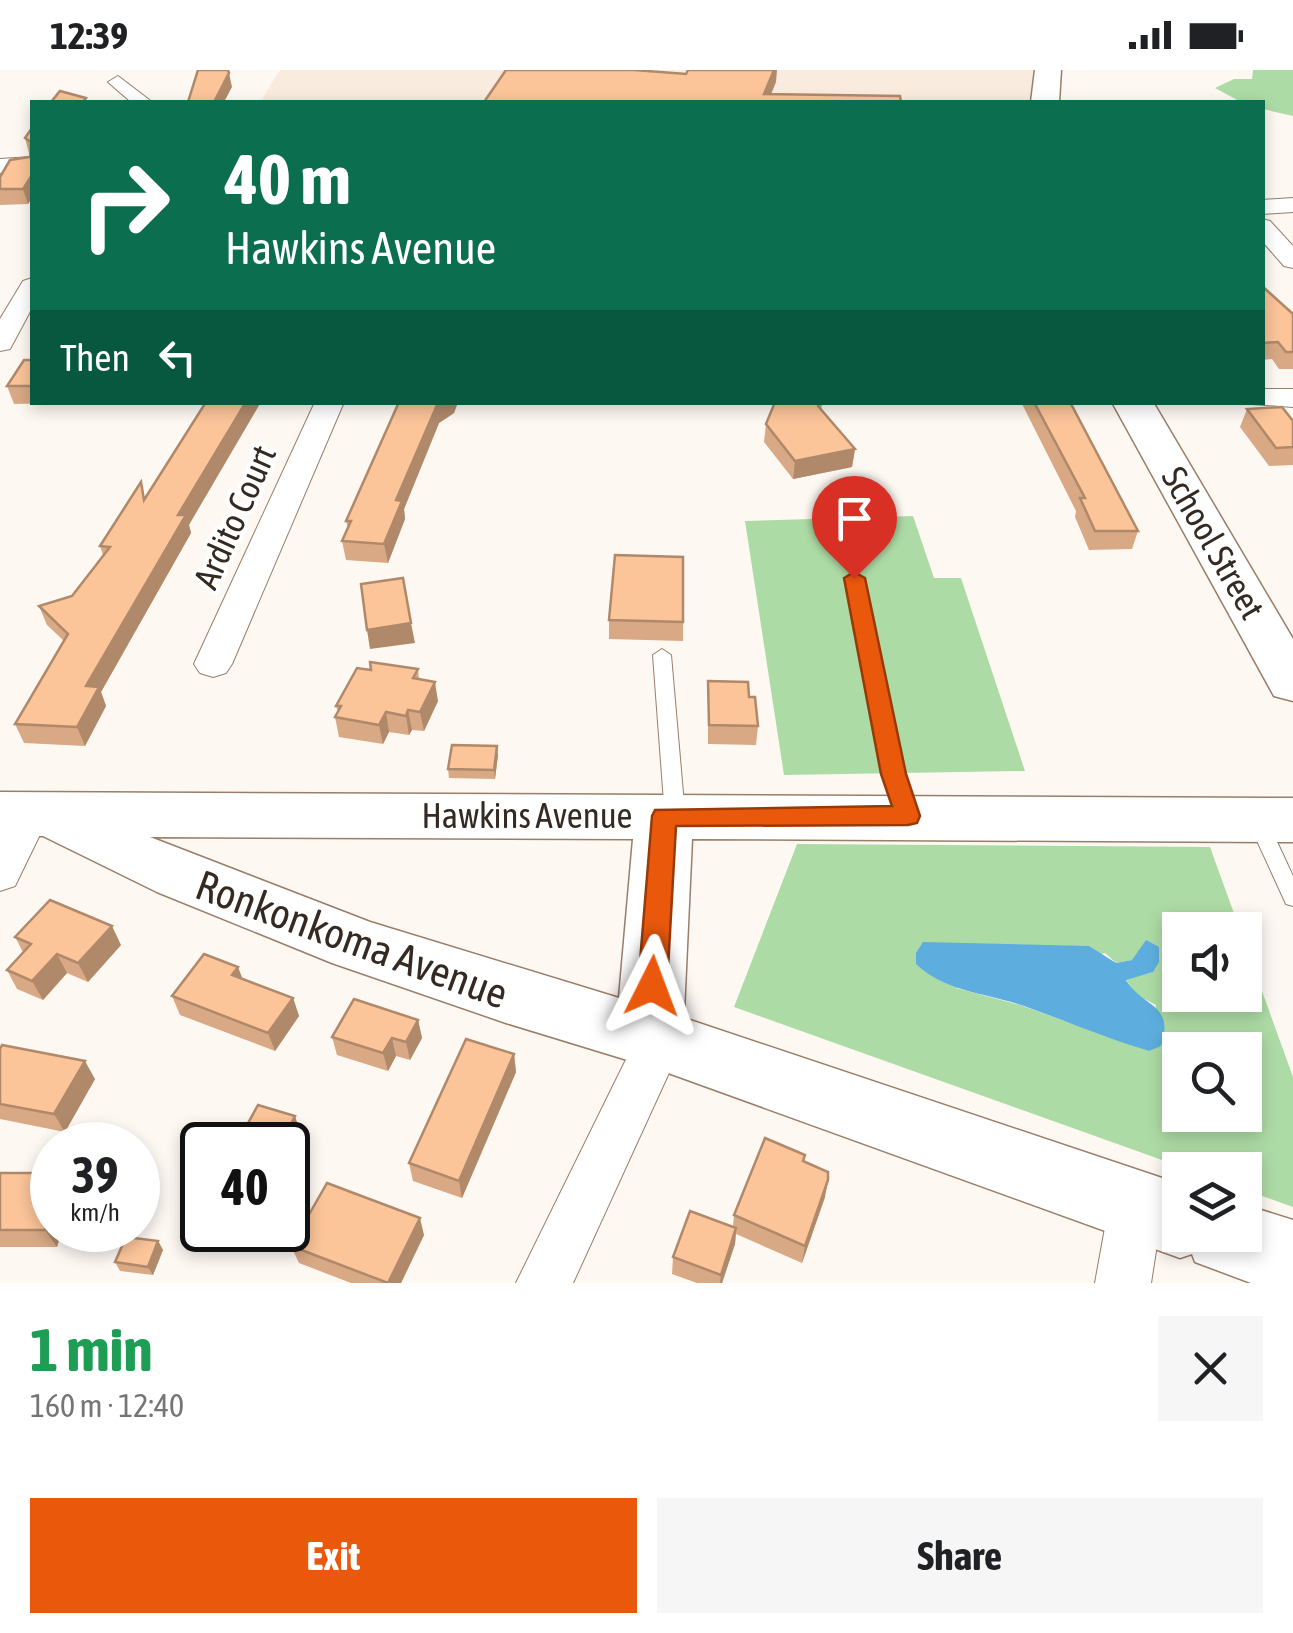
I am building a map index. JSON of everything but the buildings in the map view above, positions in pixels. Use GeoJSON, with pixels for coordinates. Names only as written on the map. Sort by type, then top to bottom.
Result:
{"type":"FeatureCollection","features":[{"type":"Feature","properties":{"kind":"street"},"geometry":{"type":"LineString","coordinates":[[1046,100],[1048,70]]}},
{"type":"Feature","properties":{"kind":"street"},"geometry":{"type":"LineString","coordinates":[[118,82],[140,100]]}},
{"type":"Feature","properties":{"kind":"street"},"geometry":{"type":"LineString","coordinates":[[0,166],[30,164]]}},
{"type":"Feature","properties":{"kind":"street"},"geometry":{"type":"LineString","coordinates":[[1265,207],[1293,205]]}},
{"type":"Feature","properties":{"kind":"street"},"geometry":{"type":"LineString","coordinates":[[1265,229],[1293,261]]}},
{"type":"Feature","properties":{"kind":"street"},"geometry":{"type":"LineString","coordinates":[[0,344],[30,290]]}},
{"type":"Feature","properties":{"kind":"street"},"geometry":{"type":"LineString","coordinates":[[0,344],[30,342]]}},
{"type":"Feature","properties":{"kind":"street"},"geometry":{"type":"LineString","coordinates":[[1265,398],[1293,398]]}},
{"type":"Feature","properties":{"kind":"street","name":"Ardito Court"},"geometry":{"type":"LineString","coordinates":[[213,664],[329,405]]}},
{"type":"Feature","properties":{"kind":"street","name":"School Street"},"geometry":{"type":"LineString","coordinates":[[1134,405],[1293,683]]}},
{"type":"Feature","properties":{"kind":"street"},"geometry":{"type":"LineString","coordinates":[[0,874],[27,814]]}},
{"type":"Feature","properties":{"kind":"street","name":"Hawkins Avenue"},"geometry":{"type":"LineString","coordinates":[[27,814],[1275,820]]}},
{"type":"Feature","properties":{"kind":"street","name":"Ronkonkoma Avenue"},"geometry":{"type":"LineString","coordinates":[[27,814],[352,944],[497,994],[660,1040],[1158,1213]]}},
{"type":"Feature","properties":{"kind":"street"},"geometry":{"type":"LineString","coordinates":[[544,1283],[660,1040],[651,1012],[670,816]]}},
{"type":"Feature","properties":{"kind":"street"},"geometry":{"type":"LineString","coordinates":[[1123,1283],[1158,1213]]}},
{"type":"Feature","properties":{"kind":"street"},"geometry":{"type":"LineString","coordinates":[[1262,1249],[1293,1259]]}},
{"type":"Feature","properties":{"kind":"lane"},"geometry":{"type":"LineString","coordinates":[[854,578],[894,774],[908,816]]}},
{"type":"Feature","properties":{"kind":"lane"},"geometry":{"type":"LineString","coordinates":[[662,655],[670,816]]}},
{"type":"Feature","properties":{"kind":"lane"},"geometry":{"type":"LineString","coordinates":[[1275,820],[1293,898]]}},
{"type":"Feature","properties":{"kind":"shaded area"},"geometry":{"type":"Polygon","coordinates":[[[280,70],[1036,70],[1032,100],[261,100],[280,70]]]}},
{"type":"Feature","properties":{"kind":"green space"},"geometry":{"type":"Polygon","coordinates":[[[1253,70],[1293,70],[1293,116],[1265,109],[1265,100],[1237,100],[1215,88],[1234,79],[1252,79],[1253,70]]]}},
{"type":"Feature","properties":{"kind":"green space"},"geometry":{"type":"Polygon","coordinates":[[[913,516],[934,578],[961,578],[1025,771],[784,775],[745,521],[913,516]]]}},
{"type":"Feature","properties":{"kind":"green space"},"geometry":{"type":"Polygon","coordinates":[[[797,844],[1210,847],[1233,912],[1162,912],[1162,1012],[1262,1012],[1262,991],[1293,1077],[1293,1207],[1262,1196],[1262,1152],[1162,1152],[1162,1160],[734,1007],[797,844]],[[1105,953],[956,988],[1020,1005],[1149,1051],[1156,1005],[1135,994],[1126,979],[1153,972],[1132,960],[1116,963],[1105,953]]]}},
{"type":"Feature","properties":{"kind":"water"},"geometry":{"type":"Polygon","coordinates":[[[1146,940],[1159,947],[1159,962],[1153,972],[1126,980],[1164,1021],[1161,1046],[1149,1051],[940,981],[916,964],[916,953],[923,942],[1089,946],[1116,963],[1132,960],[1146,940]]]}},
{"type":"Feature","properties":{"kind":"route"},"geometry":{"type":"LineString","coordinates":[[652,986],[664,816],[908,816],[894,774],[854,578]]}}]}
